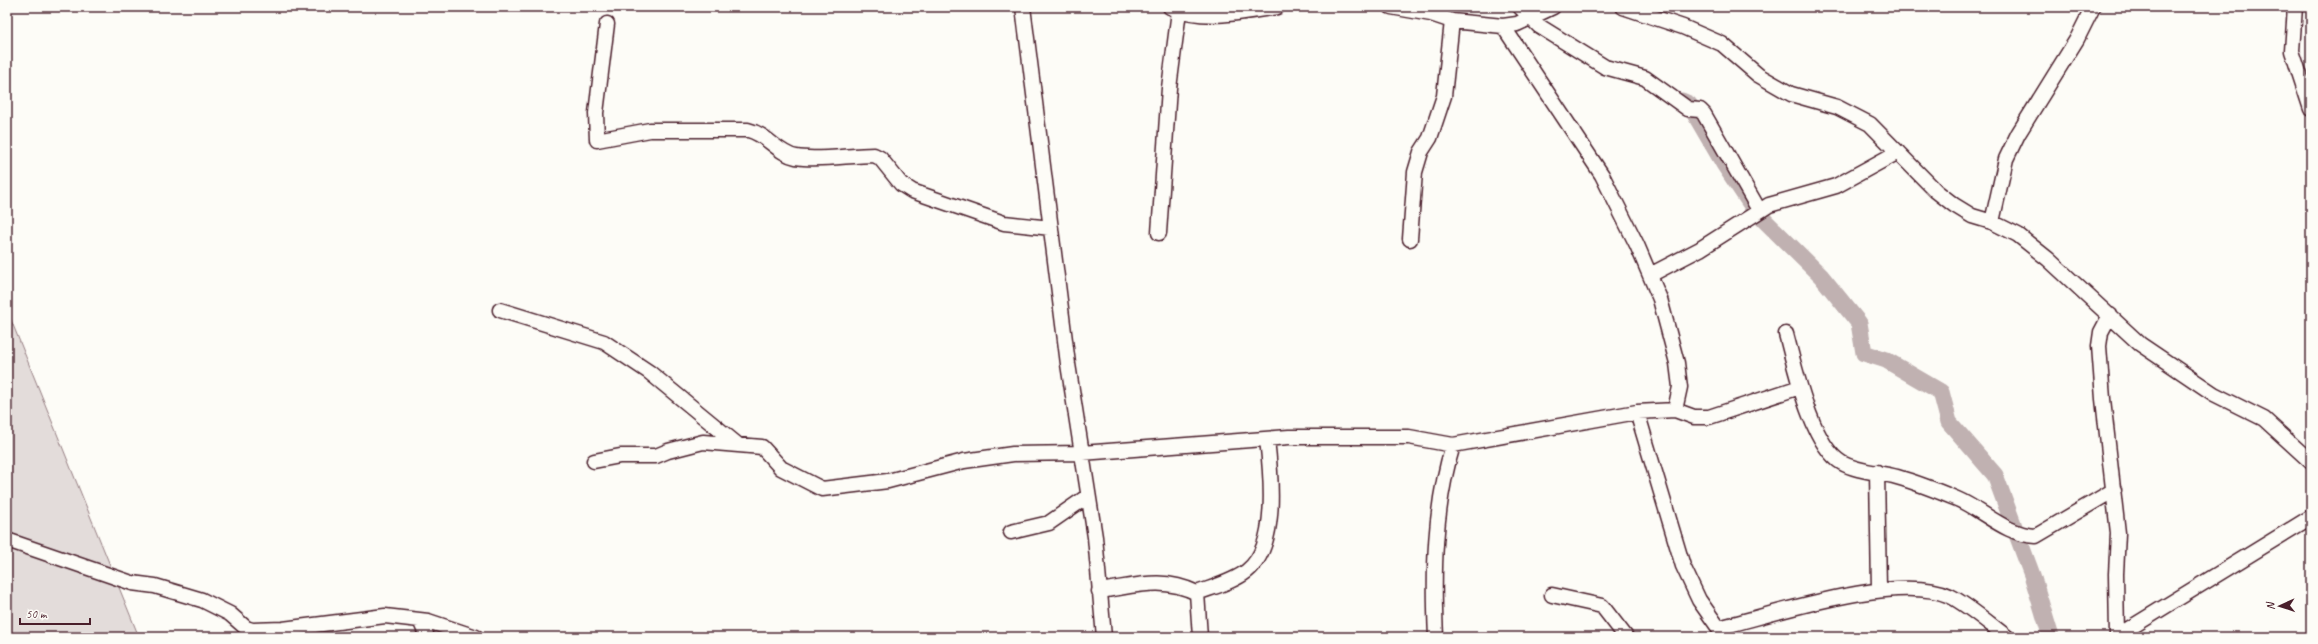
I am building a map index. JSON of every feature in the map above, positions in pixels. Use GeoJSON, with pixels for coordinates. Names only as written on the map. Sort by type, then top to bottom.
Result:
{"type":"FeatureCollection","features":[{"type":"Feature","properties":{"kind":"street"},"geometry":{"type":"LineString","coordinates":[[1023,7],[1068,364],[1094,537],[1104,637]]}},
{"type":"Feature","properties":{"kind":"street"},"geometry":{"type":"LineString","coordinates":[[1160,233],[1174,9],[1222,11],[1277,7]]}},
{"type":"Feature","properties":{"kind":"street"},"geometry":{"type":"LineString","coordinates":[[1391,7],[1431,14],[1452,21],[1503,26],[1516,24],[1554,7]]}},
{"type":"Feature","properties":{"kind":"street"},"geometry":{"type":"LineString","coordinates":[[1520,7],[1539,26],[1605,67],[1645,78],[1688,109],[1700,110],[1704,114],[1759,210]]}},
{"type":"Feature","properties":{"kind":"street"},"geometry":{"type":"LineString","coordinates":[[1623,7],[1683,27],[1722,44],[1758,75],[1791,94],[1837,107],[1861,118],[1870,124],[1936,191],[1954,205],[1972,216],[1992,222],[2018,235],[2048,259],[2140,344],[2214,394],[2264,419],[2311,462]]}},
{"type":"Feature","properties":{"kind":"street"},"geometry":{"type":"LineString","coordinates":[[1992,222],[2006,159],[2018,134],[2076,39],[2093,7]]}},
{"type":"Feature","properties":{"kind":"street"},"geometry":{"type":"LineString","coordinates":[[2295,7],[2292,51],[2311,109]]}},
{"type":"Feature","properties":{"kind":"street"},"geometry":{"type":"LineString","coordinates":[[1410,239],[1415,172],[1421,152],[1430,138],[1444,96],[1452,21]]}},
{"type":"Feature","properties":{"kind":"street"},"geometry":{"type":"LineString","coordinates":[[608,24],[596,113],[597,140],[650,130],[748,130],[760,133],[779,148],[796,157],[874,156],[880,158],[901,184],[912,192],[1004,223],[1051,228]]}},
{"type":"Feature","properties":{"kind":"street"},"geometry":{"type":"LineString","coordinates":[[1503,26],[1602,175],[1650,275],[1660,299],[1677,363],[1680,386],[1675,410]]}},
{"type":"Feature","properties":{"kind":"street"},"geometry":{"type":"LineString","coordinates":[[1650,275],[1700,249],[1759,210],[1782,200],[1836,186],[1898,152]]}},
{"type":"Feature","properties":{"kind":"street"},"geometry":{"type":"LineString","coordinates":[[500,310],[604,342],[649,372],[738,445]]}},
{"type":"Feature","properties":{"kind":"street"},"geometry":{"type":"LineString","coordinates":[[2110,315],[2101,332],[2099,346],[2103,398],[2118,533],[2116,574],[2117,637]]}},
{"type":"Feature","properties":{"kind":"street"},"geometry":{"type":"LineString","coordinates":[[1786,334],[1800,387],[1812,421],[1835,458],[1847,465],[1898,477],[1959,500],[2006,526],[2030,536],[2036,536],[2114,490]]}},
{"type":"Feature","properties":{"kind":"street"},"geometry":{"type":"LineString","coordinates":[[594,461],[620,456],[656,456],[668,451],[703,442],[762,447],[781,468],[822,490],[888,481],[964,461],[995,457],[1082,453],[1290,437],[1409,437],[1453,445],[1637,412],[1675,410],[1694,417],[1709,417],[1800,387]]}},
{"type":"Feature","properties":{"kind":"street"},"geometry":{"type":"LineString","coordinates":[[1637,412],[1683,566],[1699,600],[1721,632],[1878,589],[1933,590],[1951,597],[2007,637]]}},
{"type":"Feature","properties":{"kind":"street"},"geometry":{"type":"LineString","coordinates":[[1099,591],[1166,582],[1180,585],[1197,593],[1248,571],[1258,559],[1264,545],[1270,512],[1272,481],[1267,439]]}},
{"type":"Feature","properties":{"kind":"street"},"geometry":{"type":"LineString","coordinates":[[1436,637],[1436,551],[1442,488],[1453,445]]}},
{"type":"Feature","properties":{"kind":"street"},"geometry":{"type":"LineString","coordinates":[[1877,472],[1878,589]]}},
{"type":"Feature","properties":{"kind":"street"},"geometry":{"type":"LineString","coordinates":[[1011,532],[1049,522],[1088,496]]}},
{"type":"Feature","properties":{"kind":"street"},"geometry":{"type":"LineString","coordinates":[[2117,637],[2311,516]]}},
{"type":"Feature","properties":{"kind":"street"},"geometry":{"type":"LineString","coordinates":[[7,540],[132,583],[155,586],[202,600],[230,614],[246,628],[252,630],[283,629],[385,616],[420,620],[476,637]]}},
{"type":"Feature","properties":{"kind":"street"},"geometry":{"type":"LineString","coordinates":[[1197,593],[1200,637]]}},
{"type":"Feature","properties":{"kind":"street"},"geometry":{"type":"LineString","coordinates":[[1552,595],[1602,606],[1626,637]]}},
{"type":"Feature","properties":{"kind":"street"},"geometry":{"type":"LineString","coordinates":[[420,620],[426,637]]}},
{"type":"Feature","properties":{"kind":"shaded area"},"geometry":{"type":"Polygon","coordinates":[[[7,310],[139,637],[7,637],[7,310]]]}},
{"type":"Feature","properties":{"kind":"waterway"},"geometry":{"type":"LineString","coordinates":[[1682,101],[1689,104],[1724,164],[1756,212],[1821,276],[1859,323],[1864,353],[1886,360],[1941,392],[1949,422],[1995,475],[2032,575],[2051,637]]}}]}
